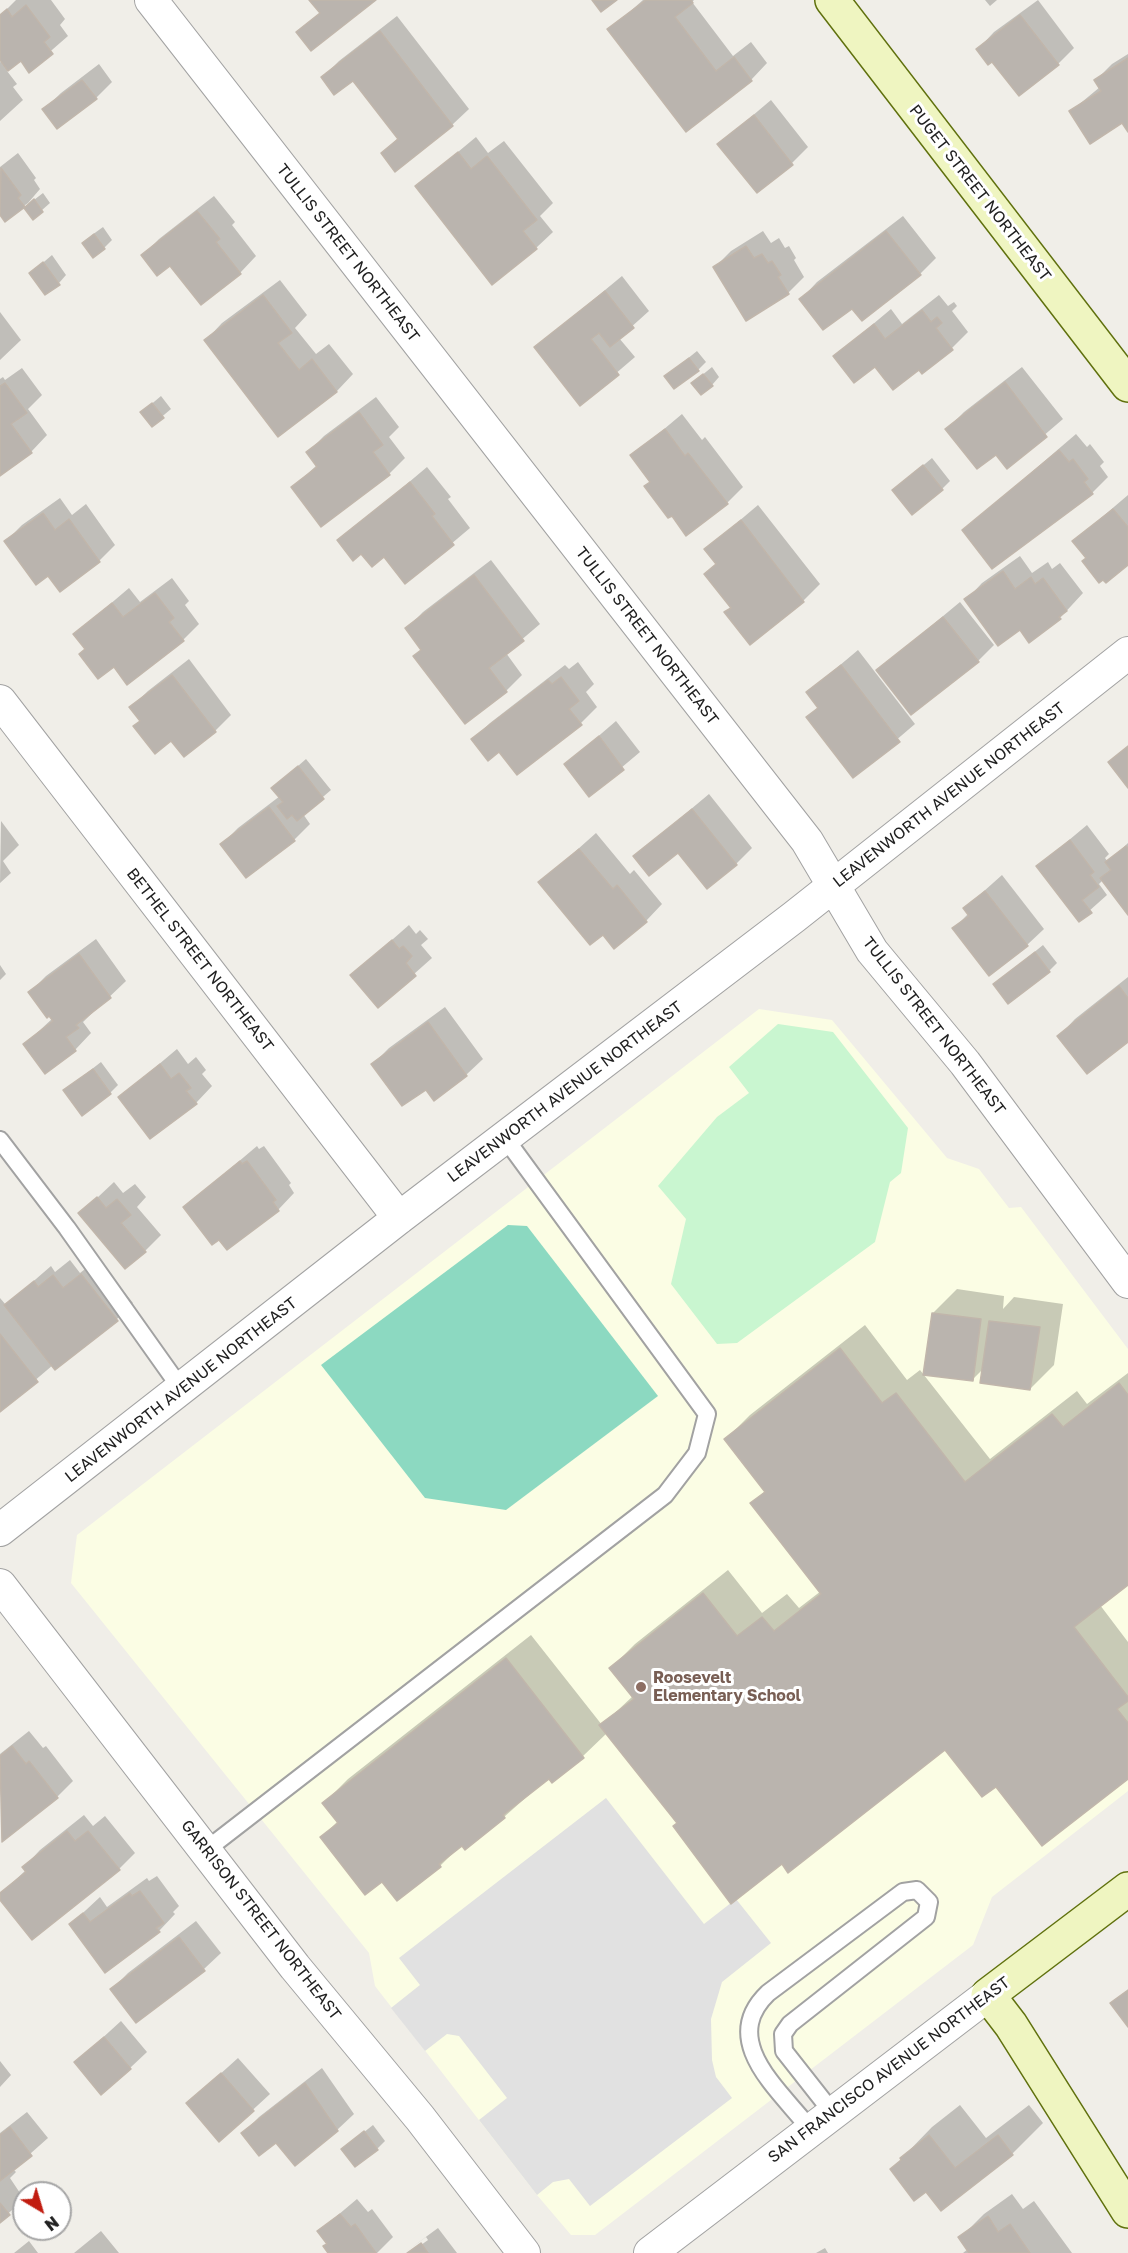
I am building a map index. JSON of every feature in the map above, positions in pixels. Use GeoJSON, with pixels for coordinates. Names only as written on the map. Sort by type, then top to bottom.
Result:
{"type":"FeatureCollection","features":[{"type":"Feature","properties":{"kind":"street","name":"TULLIS STREET NORTHEAST"},"geometry":{"type":"LineString","coordinates":[[151,0],[807,841],[872,951],[965,1063],[1128,1281]]}},
{"type":"Feature","properties":{"kind":"street","name":"PUGET STREET NORTHEAST"},"geometry":{"type":"LineString","coordinates":[[832,0],[1128,386]]}},
{"type":"Feature","properties":{"kind":"street","name":"LEAVENWORTH AVENUE NORTHEAST"},"geometry":{"type":"LineString","coordinates":[[0,1530],[182,1390],[399,1218],[835,885],[886,842],[1128,653]]}},
{"type":"Feature","properties":{"kind":"street","name":"BETHEL STREET NORTHEAST"},"geometry":{"type":"LineString","coordinates":[[0,701],[399,1218]]}},
{"type":"Feature","properties":{"kind":"street","name":"GARRISON STREET NORTHEAST"},"geometry":{"type":"LineString","coordinates":[[0,1585],[295,1967],[420,2118],[524,2253]]}},
{"type":"Feature","properties":{"kind":"street","name":"SAN FRANCISCO AVENUE NORTHEAST"},"geometry":{"type":"LineString","coordinates":[[650,2253],[1128,1889]]}},
{"type":"Feature","properties":{"kind":"street"},"geometry":{"type":"LineString","coordinates":[[988,1995],[1011,2025],[1128,2211]]}},
{"type":"Feature","properties":{"kind":"lane"},"geometry":{"type":"LineString","coordinates":[[206,1850],[665,1495],[697,1453],[706,1414],[505,1138]]}},
{"type":"Feature","properties":{"kind":"lane"},"geometry":{"type":"LineString","coordinates":[[0,1140],[67,1228],[182,1390]]}},
{"type":"Feature","properties":{"kind":"lane"},"geometry":{"type":"LineString","coordinates":[[917,1890],[929,1902],[926,1917],[790,2024],[783,2034],[784,2051],[821,2121],[754,2056],[748,2031],[753,2011],[768,1993],[903,1892],[917,1890]]}},
{"type":"Feature","properties":{"kind":"shaded area","name":"Roosevelt Elementary School"},"geometry":{"type":"Polygon","coordinates":[[[759,1009],[832,1020],[947,1158],[979,1169],[1009,1208],[1021,1207],[1128,1349],[1128,1791],[992,1897],[973,1945],[595,2235],[571,2235],[537,2195],[375,1986],[369,1953],[71,1583],[77,1535],[759,1009]]]}},
{"type":"Feature","properties":{"kind":"shaded area"},"geometry":{"type":"Polygon","coordinates":[[[606,1798],[704,1924],[736,1899],[771,1943],[722,1982],[711,2019],[712,2060],[716,2077],[732,2098],[590,2206],[569,2179],[553,2182],[537,2195],[479,2120],[507,2098],[459,2036],[447,2034],[425,2051],[391,2008],[420,1985],[399,1958],[606,1798]]]}},
{"type":"Feature","properties":{"kind":"green space"},"geometry":{"type":"Polygon","coordinates":[[[778,1024],[833,1032],[908,1128],[901,1173],[890,1182],[875,1242],[737,1343],[717,1344],[671,1284],[686,1219],[658,1186],[717,1117],[749,1093],[729,1067],[778,1024]]]}},
{"type":"Feature","properties":{"kind":"green space"},"geometry":{"type":"Polygon","coordinates":[[[508,1225],[527,1226],[658,1396],[506,1510],[425,1498],[321,1365],[508,1225]]]}},
{"type":"Feature","properties":{"kind":"building"},"geometry":{"type":"Polygon","coordinates":[[[309,0],[376,0],[311,51],[296,32],[320,13],[309,0]]]}},
{"type":"Feature","properties":{"kind":"building"},"geometry":{"type":"Polygon","coordinates":[[[592,0],[617,0],[601,12],[592,0]]]}},
{"type":"Feature","properties":{"kind":"building"},"geometry":{"type":"Polygon","coordinates":[[[646,0],[691,0],[693,3],[675,17],[716,71],[734,57],[752,81],[686,132],[607,29],[646,0]]]}},
{"type":"Feature","properties":{"kind":"building"},"geometry":{"type":"Polygon","coordinates":[[[26,5],[50,37],[44,42],[53,54],[29,73],[21,61],[8,71],[0,60],[0,15],[7,9],[12,17],[26,5]]]}},
{"type":"Feature","properties":{"kind":"building"},"geometry":{"type":"Polygon","coordinates":[[[1020,15],[1059,65],[1019,96],[992,62],[988,65],[976,49],[1020,15]]]}},
{"type":"Feature","properties":{"kind":"building"},"geometry":{"type":"Polygon","coordinates":[[[380,31],[453,126],[395,172],[381,153],[398,139],[353,81],[334,95],[321,77],[380,31]]]}},
{"type":"Feature","properties":{"kind":"building"},"geometry":{"type":"Polygon","coordinates":[[[1128,58],[1128,132],[1122,123],[1090,144],[1069,111],[1101,91],[1094,80],[1128,58]]]}},
{"type":"Feature","properties":{"kind":"building"},"geometry":{"type":"Polygon","coordinates":[[[82,80],[97,99],[57,129],[42,109],[82,80]]]}},
{"type":"Feature","properties":{"kind":"building"},"geometry":{"type":"Polygon","coordinates":[[[754,115],[793,165],[757,193],[717,144],[754,115]]]}},
{"type":"Feature","properties":{"kind":"building"},"geometry":{"type":"Polygon","coordinates":[[[458,152],[471,169],[487,156],[537,220],[523,231],[537,249],[492,285],[415,186],[458,152]]]}},
{"type":"Feature","properties":{"kind":"building"},"geometry":{"type":"Polygon","coordinates":[[[1,168],[21,195],[18,198],[25,207],[5,222],[0,215],[1,168]]]}},
{"type":"Feature","properties":{"kind":"building"},"geometry":{"type":"Polygon","coordinates":[[[34,199],[43,212],[33,220],[24,208],[34,199]]]}},
{"type":"Feature","properties":{"kind":"building"},"geometry":{"type":"Polygon","coordinates":[[[197,211],[220,239],[216,242],[241,274],[201,305],[170,266],[157,276],[141,255],[197,211]]]}},
{"type":"Feature","properties":{"kind":"building"},"geometry":{"type":"Polygon","coordinates":[[[886,231],[921,275],[862,321],[852,309],[823,330],[799,299],[886,231]]]}},
{"type":"Feature","properties":{"kind":"building"},"geometry":{"type":"Polygon","coordinates":[[[94,234],[105,249],[93,258],[82,243],[94,234]]]}},
{"type":"Feature","properties":{"kind":"building"},"geometry":{"type":"Polygon","coordinates":[[[746,246],[754,258],[762,254],[768,263],[772,261],[781,275],[778,277],[789,294],[746,321],[713,267],[746,246]]]}},
{"type":"Feature","properties":{"kind":"building"},"geometry":{"type":"Polygon","coordinates":[[[43,262],[60,285],[45,295],[29,273],[43,262]]]}},
{"type":"Feature","properties":{"kind":"building"},"geometry":{"type":"Polygon","coordinates":[[[605,291],[634,328],[610,347],[599,333],[591,339],[619,375],[580,406],[534,347],[605,291]]]}},
{"type":"Feature","properties":{"kind":"building"},"geometry":{"type":"Polygon","coordinates":[[[263,295],[292,333],[278,343],[299,370],[312,359],[337,392],[278,437],[204,340],[263,295]]]}},
{"type":"Feature","properties":{"kind":"building"},"geometry":{"type":"Polygon","coordinates":[[[922,310],[931,322],[937,317],[942,323],[936,328],[953,350],[922,374],[919,370],[893,390],[875,367],[854,383],[833,356],[874,324],[885,339],[922,310]]]}},
{"type":"Feature","properties":{"kind":"building"},"geometry":{"type":"Polygon","coordinates":[[[689,358],[699,371],[674,389],[664,376],[689,358]]]}},
{"type":"Feature","properties":{"kind":"building"},"geometry":{"type":"Polygon","coordinates":[[[703,374],[713,386],[701,395],[691,383],[703,374]]]}},
{"type":"Feature","properties":{"kind":"building"},"geometry":{"type":"Polygon","coordinates":[[[1005,382],[1047,437],[1007,469],[996,455],[977,469],[945,429],[1005,382]]]}},
{"type":"Feature","properties":{"kind":"building"},"geometry":{"type":"Polygon","coordinates":[[[5,383],[27,413],[11,424],[32,453],[0,476],[0,386],[5,383]]]}},
{"type":"Feature","properties":{"kind":"building"},"geometry":{"type":"Polygon","coordinates":[[[152,403],[164,418],[152,427],[140,412],[152,403]]]}},
{"type":"Feature","properties":{"kind":"building"},"geometry":{"type":"Polygon","coordinates":[[[359,412],[383,445],[373,452],[390,475],[321,527],[291,487],[317,467],[306,452],[359,412]]]}},
{"type":"Feature","properties":{"kind":"building"},"geometry":{"type":"Polygon","coordinates":[[[665,429],[685,456],[688,453],[728,504],[686,536],[672,516],[668,518],[644,486],[650,482],[630,455],[665,429]]]}},
{"type":"Feature","properties":{"kind":"building"},"geometry":{"type":"Polygon","coordinates":[[[1059,450],[1069,462],[1073,459],[1088,479],[1084,482],[1093,494],[992,569],[962,530],[1059,450]]]}},
{"type":"Feature","properties":{"kind":"building"},"geometry":{"type":"Polygon","coordinates":[[[923,465],[943,490],[912,515],[892,490],[923,465]]]}},
{"type":"Feature","properties":{"kind":"building"},"geometry":{"type":"Polygon","coordinates":[[[410,482],[435,514],[432,516],[454,545],[405,584],[384,557],[372,567],[361,554],[353,561],[337,540],[410,482]]]}},
{"type":"Feature","properties":{"kind":"building"},"geometry":{"type":"Polygon","coordinates":[[[1113,509],[1128,527],[1128,565],[1106,583],[1103,580],[1099,583],[1082,561],[1086,558],[1072,541],[1113,509]]]}},
{"type":"Feature","properties":{"kind":"building"},"geometry":{"type":"Polygon","coordinates":[[[43,513],[55,530],[69,519],[100,562],[60,592],[48,576],[36,585],[4,541],[43,513]]]}},
{"type":"Feature","properties":{"kind":"building"},"geometry":{"type":"Polygon","coordinates":[[[741,520],[804,602],[750,645],[724,612],[731,608],[704,574],[716,564],[704,549],[741,520]]]}},
{"type":"Feature","properties":{"kind":"building"},"geometry":{"type":"Polygon","coordinates":[[[1003,571],[1015,589],[1031,577],[1035,584],[1043,578],[1067,611],[1059,617],[1061,619],[1029,643],[1020,630],[998,646],[964,599],[1003,571]]]}},
{"type":"Feature","properties":{"kind":"building"},"geometry":{"type":"Polygon","coordinates":[[[474,575],[524,641],[489,668],[507,692],[465,724],[413,656],[421,650],[405,628],[474,575]]]}},
{"type":"Feature","properties":{"kind":"building"},"geometry":{"type":"Polygon","coordinates":[[[155,593],[174,618],[169,622],[184,641],[127,685],[114,667],[98,679],[79,654],[85,649],[73,634],[112,603],[123,617],[155,593]]]}},
{"type":"Feature","properties":{"kind":"building"},"geometry":{"type":"Polygon","coordinates":[[[943,617],[979,662],[911,715],[876,670],[943,617]]]}},
{"type":"Feature","properties":{"kind":"building"},"geometry":{"type":"Polygon","coordinates":[[[841,665],[900,742],[853,778],[806,717],[818,708],[806,692],[841,665]]]}},
{"type":"Feature","properties":{"kind":"building"},"geometry":{"type":"Polygon","coordinates":[[[172,675],[216,732],[184,757],[171,741],[155,754],[133,726],[140,721],[129,707],[172,675]]]}},
{"type":"Feature","properties":{"kind":"building"},"geometry":{"type":"Polygon","coordinates":[[[561,677],[579,701],[569,709],[582,725],[517,775],[499,752],[488,761],[471,739],[548,680],[552,684],[561,677]]]}},
{"type":"Feature","properties":{"kind":"building"},"geometry":{"type":"Polygon","coordinates":[[[599,736],[624,770],[589,797],[564,764],[599,736]]]}},
{"type":"Feature","properties":{"kind":"building"},"geometry":{"type":"Polygon","coordinates":[[[1128,746],[1128,788],[1108,762],[1128,746]]]}},
{"type":"Feature","properties":{"kind":"building"},"geometry":{"type":"Polygon","coordinates":[[[298,766],[324,799],[297,821],[292,815],[287,819],[277,806],[283,802],[271,788],[298,766]]]}},
{"type":"Feature","properties":{"kind":"building"},"geometry":{"type":"Polygon","coordinates":[[[269,807],[295,841],[246,878],[220,844],[269,807]]]}},
{"type":"Feature","properties":{"kind":"building"},"geometry":{"type":"Polygon","coordinates":[[[692,809],[737,865],[707,889],[678,853],[649,876],[633,856],[692,809]]]}},
{"type":"Feature","properties":{"kind":"building"},"geometry":{"type":"Polygon","coordinates":[[[1070,840],[1094,872],[1090,875],[1099,887],[1082,900],[1092,913],[1079,922],[1036,866],[1070,840]]]}},
{"type":"Feature","properties":{"kind":"building"},"geometry":{"type":"Polygon","coordinates":[[[1126,846],[1128,848],[1128,915],[1100,878],[1111,870],[1105,862],[1126,846]]]}},
{"type":"Feature","properties":{"kind":"building"},"geometry":{"type":"Polygon","coordinates":[[[579,849],[613,889],[617,885],[647,922],[614,949],[603,935],[590,945],[538,882],[579,849]]]}},
{"type":"Feature","properties":{"kind":"building"},"geometry":{"type":"Polygon","coordinates":[[[985,891],[1028,946],[989,976],[952,928],[969,916],[963,908],[985,891]]]}},
{"type":"Feature","properties":{"kind":"building"},"geometry":{"type":"Polygon","coordinates":[[[392,940],[399,949],[403,946],[412,956],[406,963],[416,976],[378,1008],[350,975],[392,940]]]}},
{"type":"Feature","properties":{"kind":"building"},"geometry":{"type":"Polygon","coordinates":[[[1035,952],[1050,972],[1008,1004],[993,984],[1035,952]]]}},
{"type":"Feature","properties":{"kind":"building"},"geometry":{"type":"Polygon","coordinates":[[[79,954],[111,998],[76,1025],[79,1028],[66,1037],[76,1051],[45,1074],[23,1044],[53,1021],[49,1016],[47,1018],[28,992],[79,954]]]}},
{"type":"Feature","properties":{"kind":"building"},"geometry":{"type":"Polygon","coordinates":[[[1119,986],[1128,998],[1128,1042],[1087,1074],[1057,1036],[1119,986]]]}},
{"type":"Feature","properties":{"kind":"building"},"geometry":{"type":"Polygon","coordinates":[[[428,1022],[467,1076],[434,1101],[426,1090],[402,1106],[371,1064],[428,1022]]]}},
{"type":"Feature","properties":{"kind":"building"},"geometry":{"type":"Polygon","coordinates":[[[160,1064],[171,1079],[179,1073],[191,1088],[186,1091],[197,1104],[150,1139],[118,1097],[160,1064]]]}},
{"type":"Feature","properties":{"kind":"building"},"geometry":{"type":"Polygon","coordinates":[[[93,1069],[111,1094],[82,1116],[63,1090],[93,1069]]]}},
{"type":"Feature","properties":{"kind":"building"},"geometry":{"type":"Polygon","coordinates":[[[240,1161],[242,1164],[247,1161],[276,1200],[273,1202],[279,1211],[227,1250],[219,1240],[212,1245],[183,1207],[240,1161]]]}},
{"type":"Feature","properties":{"kind":"building"},"geometry":{"type":"Polygon","coordinates":[[[97,1197],[106,1208],[117,1199],[131,1215],[121,1223],[146,1252],[125,1269],[78,1213],[97,1197]]]}},
{"type":"Feature","properties":{"kind":"building"},"geometry":{"type":"Polygon","coordinates":[[[81,1274],[118,1321],[55,1370],[4,1305],[34,1281],[38,1287],[53,1275],[63,1288],[81,1274]]]}},
{"type":"Feature","properties":{"kind":"building"},"geometry":{"type":"Polygon","coordinates":[[[932,1313],[981,1319],[973,1381],[923,1375],[932,1313]]]}},
{"type":"Feature","properties":{"kind":"building"},"geometry":{"type":"Polygon","coordinates":[[[989,1321],[1040,1327],[1030,1390],[980,1383],[989,1321]]]}},
{"type":"Feature","properties":{"kind":"building"},"geometry":{"type":"Polygon","coordinates":[[[0,1334],[38,1382],[0,1412],[0,1334]]]}},
{"type":"Feature","properties":{"kind":"building"},"geometry":{"type":"Polygon","coordinates":[[[840,1348],[882,1403],[896,1393],[965,1482],[1052,1414],[1063,1427],[1119,1383],[1128,1395],[1128,1585],[1074,1627],[1128,1697],[1128,1701],[1117,1709],[1128,1723],[1128,1779],[1042,1846],[996,1787],[982,1797],[945,1750],[788,1873],[782,1864],[731,1904],[673,1826],[677,1823],[599,1725],[634,1699],[609,1668],[703,1593],[737,1636],[762,1617],[774,1631],[821,1594],[750,1503],[765,1492],[724,1439],[840,1348]]]}},
{"type":"Feature","properties":{"kind":"building"},"geometry":{"type":"Polygon","coordinates":[[[506,1658],[584,1758],[552,1783],[549,1779],[503,1815],[505,1818],[465,1850],[462,1846],[439,1864],[441,1867],[397,1901],[382,1882],[365,1895],[320,1837],[338,1823],[322,1803],[506,1658]]]}},
{"type":"Feature","properties":{"kind":"building"},"geometry":{"type":"Polygon","coordinates":[[[12,1746],[26,1764],[29,1761],[58,1798],[2,1842],[0,1756],[12,1746]]]}},
{"type":"Feature","properties":{"kind":"building"},"geometry":{"type":"Polygon","coordinates":[[[67,1831],[75,1841],[88,1831],[120,1870],[32,1940],[0,1900],[0,1893],[26,1872],[22,1867],[67,1831]]]}},
{"type":"Feature","properties":{"kind":"building"},"geometry":{"type":"Polygon","coordinates":[[[140,1891],[164,1923],[156,1928],[160,1932],[105,1973],[69,1924],[83,1913],[90,1922],[130,1893],[132,1896],[140,1891]]]}},
{"type":"Feature","properties":{"kind":"building"},"geometry":{"type":"Polygon","coordinates":[[[179,1937],[205,1971],[136,2023],[110,1989],[179,1937]]]}},
{"type":"Feature","properties":{"kind":"building"},"geometry":{"type":"Polygon","coordinates":[[[1128,1990],[1128,2027],[1110,2003],[1128,1990]]]}},
{"type":"Feature","properties":{"kind":"building"},"geometry":{"type":"Polygon","coordinates":[[[104,2037],[131,2069],[101,2095],[74,2062],[104,2037]]]}},
{"type":"Feature","properties":{"kind":"building"},"geometry":{"type":"Polygon","coordinates":[[[221,2073],[254,2111],[219,2142],[186,2103],[221,2073]]]}},
{"type":"Feature","properties":{"kind":"building"},"geometry":{"type":"Polygon","coordinates":[[[305,2083],[338,2131],[295,2166],[276,2143],[259,2156],[241,2133],[305,2083]]]}},
{"type":"Feature","properties":{"kind":"building"},"geometry":{"type":"Polygon","coordinates":[[[10,2127],[32,2156],[0,2181],[0,2135],[10,2127]]]}},
{"type":"Feature","properties":{"kind":"building"},"geometry":{"type":"Polygon","coordinates":[[[364,2131],[378,2150],[355,2167],[341,2149],[364,2131]]]}},
{"type":"Feature","properties":{"kind":"building"},"geometry":{"type":"Polygon","coordinates":[[[929,2135],[955,2168],[998,2135],[1013,2155],[941,2211],[926,2192],[914,2201],[890,2169],[929,2135]]]}},
{"type":"Feature","properties":{"kind":"building"},"geometry":{"type":"Polygon","coordinates":[[[0,2203],[10,2215],[0,2223],[0,2203]]]}},
{"type":"Feature","properties":{"kind":"building"},"geometry":{"type":"Polygon","coordinates":[[[340,2214],[351,2227],[355,2224],[376,2253],[328,2253],[323,2246],[327,2244],[317,2231],[340,2214]]]}},
{"type":"Feature","properties":{"kind":"building"},"geometry":{"type":"Polygon","coordinates":[[[988,2216],[998,2232],[1010,2224],[1030,2253],[969,2253],[958,2237],[988,2216]]]}},
{"type":"Feature","properties":{"kind":"building"},"geometry":{"type":"Polygon","coordinates":[[[421,2243],[428,2253],[407,2253],[421,2243]]]}},
{"type":"Feature","properties":{"kind":"place","name":"Roosevelt Elementary School"},"geometry":{"type":"Point","coordinates":[641,1687]}}]}
